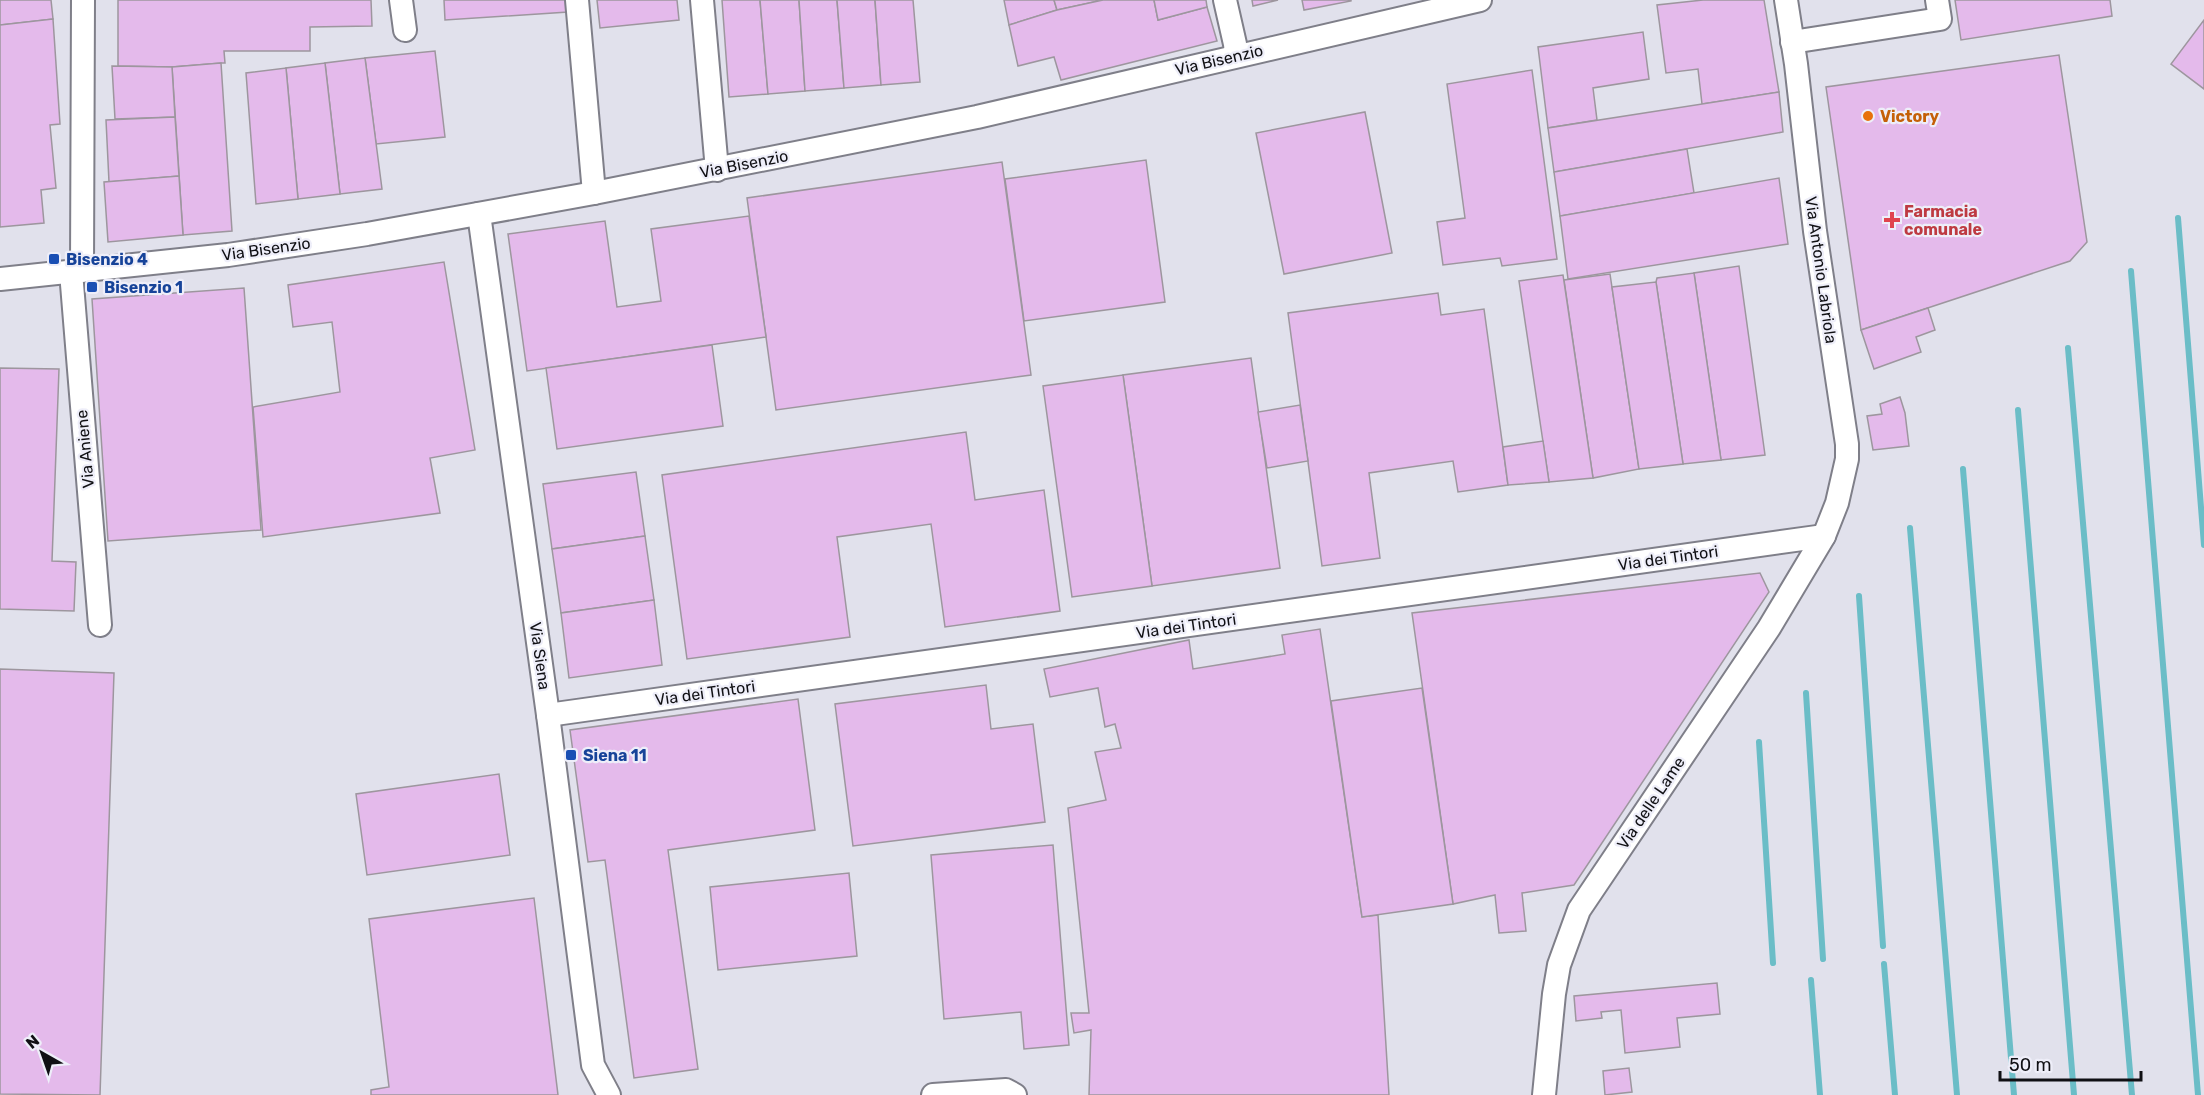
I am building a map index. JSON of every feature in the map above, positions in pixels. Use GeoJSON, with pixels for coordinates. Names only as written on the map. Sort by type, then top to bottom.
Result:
{"type":"FeatureCollection","features":[{"type":"Feature","properties":{"kind":"street","name":"Via Aniene"},"geometry":{"type":"LineString","coordinates":[[83,0],[76,272],[100,625]]}},
{"type":"Feature","properties":{"kind":"street"},"geometry":{"type":"LineString","coordinates":[[401,0],[405,30]]}},
{"type":"Feature","properties":{"kind":"street"},"geometry":{"type":"LineString","coordinates":[[577,0],[594,194]]}},
{"type":"Feature","properties":{"kind":"street"},"geometry":{"type":"LineString","coordinates":[[702,0],[717,170]]}},
{"type":"Feature","properties":{"kind":"street"},"geometry":{"type":"LineString","coordinates":[[1225,0],[1236,56]]}},
{"type":"Feature","properties":{"kind":"street","name":"Via Bisenzio"},"geometry":{"type":"LineString","coordinates":[[0,279],[228,255],[594,194],[977,117],[1480,0]]}},
{"type":"Feature","properties":{"kind":"street","name":"Via Antonio Labriola"},"geometry":{"type":"LineString","coordinates":[[1786,0],[1815,231],[1847,444],[1847,459],[1839,492],[1824,536]]}},
{"type":"Feature","properties":{"kind":"street"},"geometry":{"type":"LineString","coordinates":[[1792,42],[1940,18],[1936,0]]}},
{"type":"Feature","properties":{"kind":"street","name":"Via Siena"},"geometry":{"type":"LineString","coordinates":[[479,214],[548,715],[593,1065],[609,1095]]}},
{"type":"Feature","properties":{"kind":"street","name":"Via dei Tintori"},"geometry":{"type":"LineString","coordinates":[[548,715],[1824,536]]}},
{"type":"Feature","properties":{"kind":"street","name":"Via delle Lame"},"geometry":{"type":"LineString","coordinates":[[1544,1095],[1559,965],[1579,910],[1768,628],[1824,536]]}},
{"type":"Feature","properties":{"kind":"street"},"geometry":{"type":"LineString","coordinates":[[933,1095],[1006,1090],[1015,1095]]}},
{"type":"Feature","properties":{"kind":"building"},"geometry":{"type":"Polygon","coordinates":[[[0,0],[51,0],[53,19],[0,25],[0,0]]]}},
{"type":"Feature","properties":{"kind":"building"},"geometry":{"type":"Polygon","coordinates":[[[118,0],[371,0],[372,26],[310,27],[310,51],[224,51],[225,63],[172,67],[118,66],[118,0]]]}},
{"type":"Feature","properties":{"kind":"building"},"geometry":{"type":"Polygon","coordinates":[[[444,0],[567,0],[568,12],[445,20],[444,0]]]}},
{"type":"Feature","properties":{"kind":"building"},"geometry":{"type":"Polygon","coordinates":[[[597,0],[677,0],[679,20],[600,28],[597,0]]]}},
{"type":"Feature","properties":{"kind":"building"},"geometry":{"type":"Polygon","coordinates":[[[722,0],[760,0],[768,94],[729,97],[722,0]]]}},
{"type":"Feature","properties":{"kind":"building"},"geometry":{"type":"Polygon","coordinates":[[[760,0],[799,0],[805,91],[768,94],[760,0]]]}},
{"type":"Feature","properties":{"kind":"building"},"geometry":{"type":"Polygon","coordinates":[[[799,0],[837,0],[844,88],[805,91],[799,0]]]}},
{"type":"Feature","properties":{"kind":"building"},"geometry":{"type":"Polygon","coordinates":[[[837,0],[875,0],[881,85],[844,88],[837,0]]]}},
{"type":"Feature","properties":{"kind":"building"},"geometry":{"type":"Polygon","coordinates":[[[875,0],[913,0],[920,82],[881,85],[875,0]]]}},
{"type":"Feature","properties":{"kind":"building"},"geometry":{"type":"Polygon","coordinates":[[[1004,0],[1054,0],[1057,10],[1009,25],[1004,0]]]}},
{"type":"Feature","properties":{"kind":"building"},"geometry":{"type":"Polygon","coordinates":[[[1054,0],[1103,0],[1057,10],[1054,0]]]}},
{"type":"Feature","properties":{"kind":"building"},"geometry":{"type":"Polygon","coordinates":[[[1103,0],[1154,0],[1158,20],[1207,7],[1217,41],[1061,80],[1054,57],[1018,66],[1009,25],[1057,10],[1103,0]]]}},
{"type":"Feature","properties":{"kind":"building"},"geometry":{"type":"Polygon","coordinates":[[[1154,0],[1206,0],[1207,7],[1158,20],[1154,0]]]}},
{"type":"Feature","properties":{"kind":"building"},"geometry":{"type":"Polygon","coordinates":[[[1252,0],[1278,0],[1253,6],[1252,0]]]}},
{"type":"Feature","properties":{"kind":"building"},"geometry":{"type":"Polygon","coordinates":[[[1302,0],[1351,0],[1351,1],[1304,10],[1302,0]]]}},
{"type":"Feature","properties":{"kind":"building"},"geometry":{"type":"Polygon","coordinates":[[[1703,0],[1764,0],[1779,92],[1702,104],[1698,69],[1666,73],[1657,5],[1703,0]]]}},
{"type":"Feature","properties":{"kind":"building"},"geometry":{"type":"Polygon","coordinates":[[[1955,0],[2110,0],[2112,16],[1961,40],[1955,0]]]}},
{"type":"Feature","properties":{"kind":"building"},"geometry":{"type":"Polygon","coordinates":[[[53,19],[60,124],[50,125],[56,188],[41,190],[44,223],[0,227],[0,25],[53,19]]]}},
{"type":"Feature","properties":{"kind":"building"},"geometry":{"type":"Polygon","coordinates":[[[2204,20],[2204,89],[2171,64],[2204,20]]]}},
{"type":"Feature","properties":{"kind":"building"},"geometry":{"type":"Polygon","coordinates":[[[1643,32],[1649,79],[1593,88],[1597,120],[1548,128],[1538,47],[1643,32]]]}},
{"type":"Feature","properties":{"kind":"building"},"geometry":{"type":"Polygon","coordinates":[[[435,51],[445,137],[376,144],[365,58],[435,51]]]}},
{"type":"Feature","properties":{"kind":"building"},"geometry":{"type":"Polygon","coordinates":[[[2059,55],[2087,242],[2070,261],[1861,330],[1826,87],[2059,55]]]}},
{"type":"Feature","properties":{"kind":"building"},"geometry":{"type":"Polygon","coordinates":[[[365,58],[382,189],[340,194],[325,63],[365,58]]]}},
{"type":"Feature","properties":{"kind":"building"},"geometry":{"type":"Polygon","coordinates":[[[221,63],[232,231],[183,235],[172,67],[221,63]]]}},
{"type":"Feature","properties":{"kind":"building"},"geometry":{"type":"Polygon","coordinates":[[[325,63],[340,194],[298,199],[286,68],[325,63]]]}},
{"type":"Feature","properties":{"kind":"building"},"geometry":{"type":"Polygon","coordinates":[[[112,66],[172,67],[175,117],[115,119],[112,66]]]}},
{"type":"Feature","properties":{"kind":"building"},"geometry":{"type":"Polygon","coordinates":[[[286,68],[298,199],[256,204],[246,73],[286,68]]]}},
{"type":"Feature","properties":{"kind":"building"},"geometry":{"type":"Polygon","coordinates":[[[1532,70],[1557,259],[1502,266],[1500,258],[1443,265],[1437,222],[1465,218],[1447,84],[1532,70]]]}},
{"type":"Feature","properties":{"kind":"building"},"geometry":{"type":"Polygon","coordinates":[[[1779,92],[1783,132],[1554,172],[1548,128],[1779,92]]]}},
{"type":"Feature","properties":{"kind":"building"},"geometry":{"type":"Polygon","coordinates":[[[1365,112],[1392,253],[1284,274],[1256,133],[1365,112]]]}},
{"type":"Feature","properties":{"kind":"building"},"geometry":{"type":"Polygon","coordinates":[[[175,117],[179,176],[109,182],[106,120],[175,117]]]}},
{"type":"Feature","properties":{"kind":"building"},"geometry":{"type":"Polygon","coordinates":[[[1687,149],[1694,193],[1560,216],[1554,172],[1687,149]]]}},
{"type":"Feature","properties":{"kind":"building"},"geometry":{"type":"Polygon","coordinates":[[[1146,160],[1165,302],[1024,321],[1005,179],[1146,160]]]}},
{"type":"Feature","properties":{"kind":"building"},"geometry":{"type":"Polygon","coordinates":[[[1002,162],[1031,375],[776,410],[747,198],[1002,162]]]}},
{"type":"Feature","properties":{"kind":"building"},"geometry":{"type":"Polygon","coordinates":[[[179,176],[183,235],[108,242],[104,182],[179,176]]]}},
{"type":"Feature","properties":{"kind":"building"},"geometry":{"type":"Polygon","coordinates":[[[1779,178],[1788,244],[1568,279],[1560,216],[1779,178]]]}},
{"type":"Feature","properties":{"kind":"building"},"geometry":{"type":"Polygon","coordinates":[[[749,216],[766,337],[527,371],[508,234],[605,221],[617,307],[661,301],[651,229],[749,216]]]}},
{"type":"Feature","properties":{"kind":"building"},"geometry":{"type":"Polygon","coordinates":[[[444,262],[475,450],[430,458],[440,513],[263,537],[253,407],[340,392],[332,322],[293,327],[288,285],[444,262]]]}},
{"type":"Feature","properties":{"kind":"building"},"geometry":{"type":"Polygon","coordinates":[[[1739,266],[1765,455],[1721,460],[1694,273],[1739,266]]]}},
{"type":"Feature","properties":{"kind":"building"},"geometry":{"type":"Polygon","coordinates":[[[1694,273],[1721,460],[1683,464],[1656,282],[1657,278],[1694,273]]]}},
{"type":"Feature","properties":{"kind":"building"},"geometry":{"type":"Polygon","coordinates":[[[1610,274],[1639,469],[1593,478],[1564,280],[1610,274]]]}},
{"type":"Feature","properties":{"kind":"building"},"geometry":{"type":"Polygon","coordinates":[[[1563,275],[1593,478],[1549,482],[1519,281],[1563,275]]]}},
{"type":"Feature","properties":{"kind":"building"},"geometry":{"type":"Polygon","coordinates":[[[1656,282],[1683,464],[1639,469],[1612,287],[1656,282]]]}},
{"type":"Feature","properties":{"kind":"building"},"geometry":{"type":"Polygon","coordinates":[[[244,288],[261,530],[108,541],[92,299],[244,288]]]}},
{"type":"Feature","properties":{"kind":"building"},"geometry":{"type":"Polygon","coordinates":[[[1438,293],[1441,315],[1484,309],[1508,485],[1458,492],[1453,461],[1369,473],[1380,558],[1322,566],[1288,313],[1438,293]]]}},
{"type":"Feature","properties":{"kind":"building"},"geometry":{"type":"Polygon","coordinates":[[[1928,308],[1935,330],[1916,337],[1921,352],[1874,369],[1861,330],[1928,308]]]}},
{"type":"Feature","properties":{"kind":"building"},"geometry":{"type":"Polygon","coordinates":[[[712,345],[723,426],[557,449],[546,368],[712,345]]]}},
{"type":"Feature","properties":{"kind":"building"},"geometry":{"type":"Polygon","coordinates":[[[1251,358],[1280,568],[1152,586],[1123,375],[1251,358]]]}},
{"type":"Feature","properties":{"kind":"building"},"geometry":{"type":"Polygon","coordinates":[[[0,368],[59,369],[52,561],[76,562],[74,611],[0,609],[0,368]]]}},
{"type":"Feature","properties":{"kind":"building"},"geometry":{"type":"Polygon","coordinates":[[[1123,375],[1152,586],[1072,597],[1043,386],[1123,375]]]}},
{"type":"Feature","properties":{"kind":"building"},"geometry":{"type":"Polygon","coordinates":[[[1900,397],[1905,413],[1909,446],[1873,450],[1867,416],[1882,414],[1880,404],[1900,397]]]}},
{"type":"Feature","properties":{"kind":"building"},"geometry":{"type":"Polygon","coordinates":[[[1300,405],[1308,461],[1267,468],[1258,412],[1300,405]]]}},
{"type":"Feature","properties":{"kind":"building"},"geometry":{"type":"Polygon","coordinates":[[[966,432],[975,500],[1044,490],[1060,611],[945,627],[931,524],[837,537],[850,637],[687,659],[662,475],[966,432]]]}},
{"type":"Feature","properties":{"kind":"building"},"geometry":{"type":"Polygon","coordinates":[[[1543,441],[1549,482],[1508,485],[1503,447],[1543,441]]]}},
{"type":"Feature","properties":{"kind":"building"},"geometry":{"type":"Polygon","coordinates":[[[636,472],[645,536],[552,549],[543,484],[636,472]]]}},
{"type":"Feature","properties":{"kind":"building"},"geometry":{"type":"Polygon","coordinates":[[[645,536],[654,600],[561,613],[552,549],[645,536]]]}},
{"type":"Feature","properties":{"kind":"building"},"geometry":{"type":"Polygon","coordinates":[[[1760,573],[1769,592],[1574,885],[1522,893],[1526,931],[1499,933],[1495,895],[1453,904],[1412,613],[1760,573]]]}},
{"type":"Feature","properties":{"kind":"building"},"geometry":{"type":"Polygon","coordinates":[[[654,600],[662,665],[569,678],[561,613],[654,600]]]}},
{"type":"Feature","properties":{"kind":"building"},"geometry":{"type":"Polygon","coordinates":[[[1320,629],[1362,917],[1378,915],[1389,1095],[1089,1095],[1091,1030],[1074,1033],[1071,1013],[1089,1013],[1068,808],[1106,800],[1095,752],[1121,748],[1115,724],[1105,727],[1098,688],[1050,697],[1044,669],[1189,640],[1193,669],[1285,654],[1282,635],[1320,629]]]}},
{"type":"Feature","properties":{"kind":"building"},"geometry":{"type":"Polygon","coordinates":[[[0,669],[114,673],[100,1095],[0,1094],[0,669]]]}},
{"type":"Feature","properties":{"kind":"building"},"geometry":{"type":"Polygon","coordinates":[[[986,685],[991,729],[1033,724],[1045,822],[853,846],[835,704],[986,685]]]}},
{"type":"Feature","properties":{"kind":"building"},"geometry":{"type":"Polygon","coordinates":[[[1422,688],[1453,904],[1362,917],[1331,701],[1422,688]]]}},
{"type":"Feature","properties":{"kind":"building"},"geometry":{"type":"Polygon","coordinates":[[[798,699],[815,830],[668,850],[698,1069],[634,1078],[605,860],[588,862],[570,730],[798,699]]]}},
{"type":"Feature","properties":{"kind":"building"},"geometry":{"type":"Polygon","coordinates":[[[499,774],[510,855],[367,875],[356,794],[499,774]]]}},
{"type":"Feature","properties":{"kind":"building"},"geometry":{"type":"Polygon","coordinates":[[[1053,845],[1069,1045],[1024,1049],[1021,1012],[944,1019],[931,855],[1053,845]]]}},
{"type":"Feature","properties":{"kind":"building"},"geometry":{"type":"Polygon","coordinates":[[[849,873],[857,956],[718,970],[710,887],[849,873]]]}},
{"type":"Feature","properties":{"kind":"building"},"geometry":{"type":"Polygon","coordinates":[[[534,898],[558,1095],[371,1095],[371,1090],[389,1087],[369,919],[534,898]]]}},
{"type":"Feature","properties":{"kind":"building"},"geometry":{"type":"Polygon","coordinates":[[[1717,983],[1720,1014],[1677,1018],[1680,1047],[1625,1053],[1621,1010],[1601,1012],[1602,1018],[1576,1021],[1574,996],[1717,983]]]}},
{"type":"Feature","properties":{"kind":"building"},"geometry":{"type":"Polygon","coordinates":[[[1629,1068],[1632,1092],[1605,1095],[1603,1071],[1629,1068]]]}},
{"type":"Feature","properties":{"kind":"waterway"},"geometry":{"type":"LineString","coordinates":[[2178,218],[2204,545]]}},
{"type":"Feature","properties":{"kind":"waterway"},"geometry":{"type":"LineString","coordinates":[[2131,271],[2198,1095]]}},
{"type":"Feature","properties":{"kind":"waterway"},"geometry":{"type":"LineString","coordinates":[[2068,348],[2132,1095]]}},
{"type":"Feature","properties":{"kind":"waterway"},"geometry":{"type":"LineString","coordinates":[[2018,410],[2074,1095]]}},
{"type":"Feature","properties":{"kind":"waterway"},"geometry":{"type":"LineString","coordinates":[[1963,469],[2014,1095]]}},
{"type":"Feature","properties":{"kind":"waterway"},"geometry":{"type":"LineString","coordinates":[[1910,528],[1957,1095]]}},
{"type":"Feature","properties":{"kind":"waterway"},"geometry":{"type":"LineString","coordinates":[[1859,596],[1883,946]]}},
{"type":"Feature","properties":{"kind":"waterway"},"geometry":{"type":"LineString","coordinates":[[1806,693],[1823,959]]}},
{"type":"Feature","properties":{"kind":"waterway"},"geometry":{"type":"LineString","coordinates":[[1759,742],[1773,963]]}},
{"type":"Feature","properties":{"kind":"waterway"},"geometry":{"type":"LineString","coordinates":[[1884,964],[1895,1095]]}},
{"type":"Feature","properties":{"kind":"waterway"},"geometry":{"type":"LineString","coordinates":[[1811,980],[1820,1095]]}},
{"type":"Feature","properties":{"kind":"place","name":"Victory"},"geometry":{"type":"Point","coordinates":[1868,116]}},
{"type":"Feature","properties":{"kind":"place","name":"Farmacia comunale"},"geometry":{"type":"Point","coordinates":[1892,220]}},
{"type":"Feature","properties":{"kind":"place","name":"Bisenzio 4"},"geometry":{"type":"Point","coordinates":[54,259]}},
{"type":"Feature","properties":{"kind":"place","name":"Bisenzio 1"},"geometry":{"type":"Point","coordinates":[92,287]}},
{"type":"Feature","properties":{"kind":"place","name":"Siena 11"},"geometry":{"type":"Point","coordinates":[571,755]}}]}
